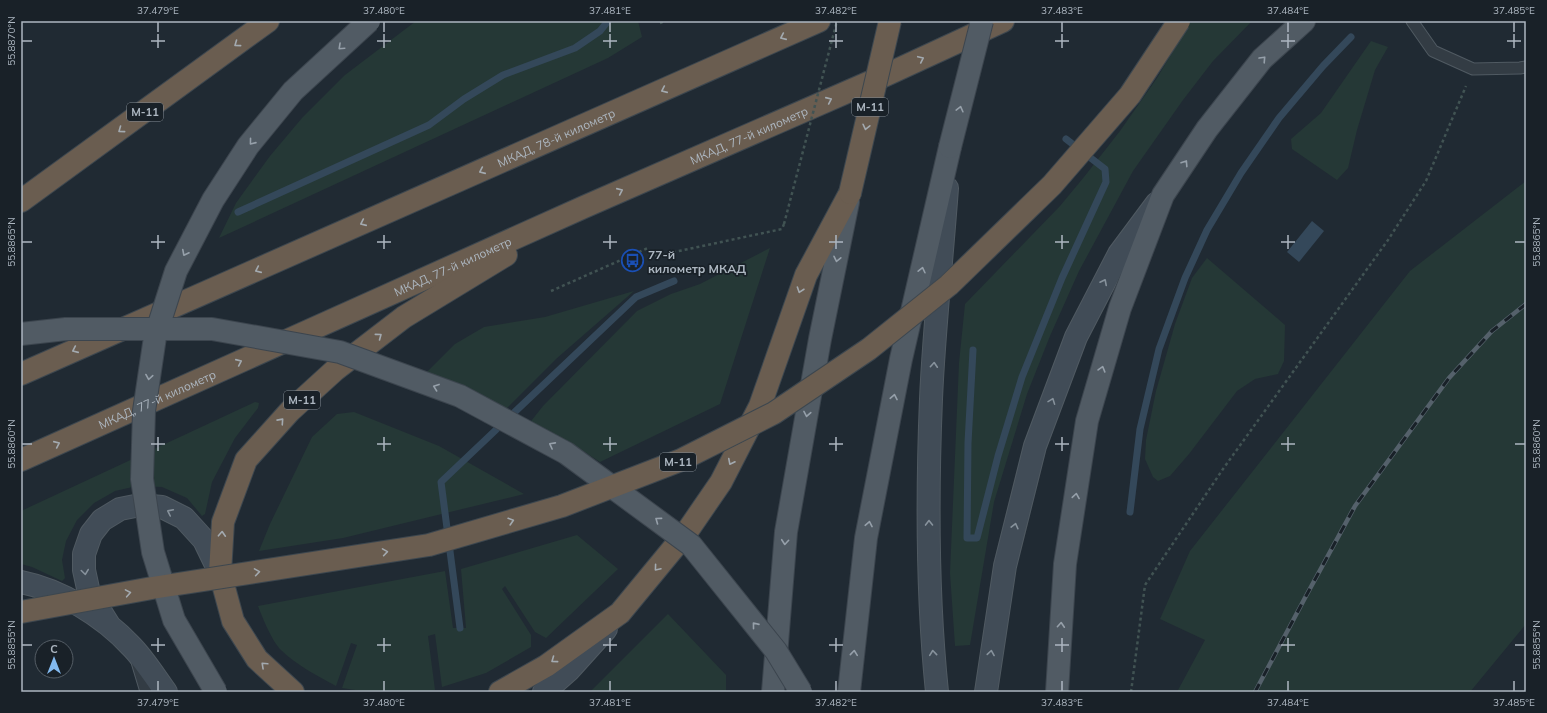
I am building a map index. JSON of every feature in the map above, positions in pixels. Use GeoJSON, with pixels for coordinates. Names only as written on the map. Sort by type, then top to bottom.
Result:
{"type":"FeatureCollection","features":[{"type":"Feature","properties":{"kind":"highway","name":"М-11"},"geometry":{"type":"LineString","coordinates":[[21,202],[268,21]]}},
{"type":"Feature","properties":{"kind":"highway","name":"МКАД, 78-й километр"},"geometry":{"type":"LineString","coordinates":[[21,374],[819,21]]}},
{"type":"Feature","properties":{"kind":"highway","name":"М-11"},"geometry":{"type":"LineString","coordinates":[[500,692],[546,666],[620,613],[686,533],[721,482],[760,406],[806,275],[850,193],[890,21]]}},
{"type":"Feature","properties":{"kind":"highway","name":"МКАД, 77-й километр"},"geometry":{"type":"LineString","coordinates":[[21,460],[584,207],[886,75],[1003,21]]}},
{"type":"Feature","properties":{"kind":"highway","name":"М-11"},"geometry":{"type":"LineString","coordinates":[[21,612],[152,588],[429,545],[562,506],[681,460],[708,447],[774,413],[850,362],[869,349],[949,285],[1052,184],[1130,95],[1179,21]]}},
{"type":"Feature","properties":{"kind":"highway","name":"М-11"},"geometry":{"type":"LineString","coordinates":[[293,692],[257,659],[234,621],[220,573],[223,522],[246,460],[290,411],[335,370],[404,317],[584,207]]}},
{"type":"Feature","properties":{"kind":"main road"},"geometry":{"type":"LineString","coordinates":[[216,692],[174,620],[153,552],[142,479],[144,411],[156,337],[176,271],[213,200],[248,146],[293,91],[369,21]]}},
{"type":"Feature","properties":{"kind":"main road"},"geometry":{"type":"LineString","coordinates":[[849,692],[866,538],[901,359],[950,147],[982,21]]}},
{"type":"Feature","properties":{"kind":"main road"},"geometry":{"type":"LineString","coordinates":[[986,692],[1005,566],[1035,446],[1076,337],[1119,254],[1163,195],[1207,129],[1262,59],[1304,21]]}},
{"type":"Feature","properties":{"kind":"main road"},"geometry":{"type":"LineString","coordinates":[[937,692],[932,643],[929,527],[931,414],[950,147]]}},
{"type":"Feature","properties":{"kind":"main road"},"geometry":{"type":"LineString","coordinates":[[773,692],[786,532],[820,339],[850,193]]}},
{"type":"Feature","properties":{"kind":"main road"},"geometry":{"type":"LineString","coordinates":[[1057,692],[1066,564],[1087,421],[1120,308],[1163,195]]}},
{"type":"Feature","properties":{"kind":"main road"},"geometry":{"type":"LineString","coordinates":[[21,334],[66,328],[212,328],[340,352],[460,396],[566,453],[691,545],[776,651],[800,692]]}},
{"type":"Feature","properties":{"kind":"main road"},"geometry":{"type":"LineString","coordinates":[[109,625],[89,593],[84,570],[84,554],[91,534],[102,520],[120,510],[140,505],[162,508],[184,518],[204,540],[220,573]]}},
{"type":"Feature","properties":{"kind":"main road"},"geometry":{"type":"LineString","coordinates":[[21,582],[30,584],[72,601],[109,625],[132,646],[166,692]]}},
{"type":"Feature","properties":{"kind":"main road"},"geometry":{"type":"LineString","coordinates":[[544,692],[569,670],[620,613]]}},
{"type":"Feature","properties":{"kind":"lane"},"geometry":{"type":"LineString","coordinates":[[1412,21],[1433,51],[1473,69],[1526,67]]}},
{"type":"Feature","properties":{"kind":"lane"},"geometry":{"type":"LineString","coordinates":[[132,646],[146,692]]}},
{"type":"Feature","properties":{"kind":"path"},"geometry":{"type":"LineString","coordinates":[[660,23],[665,21]]}},
{"type":"Feature","properties":{"kind":"path"},"geometry":{"type":"LineString","coordinates":[[551,291],[648,248],[651,257],[782,229],[836,21]]}},
{"type":"Feature","properties":{"kind":"path"},"geometry":{"type":"LineString","coordinates":[[1131,692],[1145,585],[1223,469],[1388,240],[1426,181],[1473,69]]}},
{"type":"Feature","properties":{"kind":"green space"},"geometry":{"type":"Polygon","coordinates":[[[416,21],[638,21],[642,37],[608,58],[219,238],[236,203],[270,156],[302,118],[345,75],[416,21]]]}},
{"type":"Feature","properties":{"kind":"green space"},"geometry":{"type":"Polygon","coordinates":[[[1191,21],[1252,21],[1213,61],[1183,100],[1133,171],[1079,271],[1050,336],[1027,394],[994,502],[970,645],[955,646],[950,573],[959,363],[965,304],[1060,206],[1084,177],[1120,131],[1157,78],[1191,21]]]}},
{"type":"Feature","properties":{"kind":"green space"},"geometry":{"type":"Polygon","coordinates":[[[1371,41],[1388,47],[1375,70],[1357,130],[1348,168],[1337,180],[1292,149],[1291,139],[1321,113],[1371,41]]]}},
{"type":"Feature","properties":{"kind":"green space"},"geometry":{"type":"Polygon","coordinates":[[[1526,181],[1526,624],[1470,692],[1177,692],[1205,640],[1160,619],[1190,551],[1410,271],[1526,181]]]}},
{"type":"Feature","properties":{"kind":"green space"},"geometry":{"type":"Polygon","coordinates":[[[770,248],[720,404],[600,462],[580,449],[528,425],[543,406],[637,311],[671,294],[700,284],[770,248]]]}},
{"type":"Feature","properties":{"kind":"green space"},"geometry":{"type":"Polygon","coordinates":[[[1207,258],[1285,325],[1284,361],[1278,374],[1255,379],[1237,391],[1189,454],[1170,476],[1158,481],[1153,477],[1145,459],[1146,440],[1156,391],[1175,324],[1192,278],[1207,258]]]}},
{"type":"Feature","properties":{"kind":"green space"},"geometry":{"type":"Polygon","coordinates":[[[634,291],[556,359],[505,410],[425,374],[455,344],[484,327],[545,317],[634,291]]]}},
{"type":"Feature","properties":{"kind":"green space"},"geometry":{"type":"Polygon","coordinates":[[[255,402],[259,403],[258,408],[235,438],[212,482],[205,514],[202,516],[187,498],[162,487],[137,486],[115,491],[94,503],[77,520],[66,541],[62,560],[65,578],[62,581],[32,567],[21,564],[21,511],[255,402]]]}},
{"type":"Feature","properties":{"kind":"green space"},"geometry":{"type":"Polygon","coordinates":[[[354,412],[439,446],[524,494],[343,538],[259,551],[270,524],[312,437],[337,414],[354,412]]]}},
{"type":"Feature","properties":{"kind":"green space"},"geometry":{"type":"Polygon","coordinates":[[[577,535],[618,569],[546,638],[535,632],[505,586],[502,589],[531,635],[531,647],[486,673],[442,687],[435,634],[428,636],[435,690],[426,692],[368,692],[342,688],[357,645],[351,643],[336,686],[300,665],[281,650],[271,636],[258,606],[445,571],[453,628],[466,628],[461,569],[577,535]]]}},
{"type":"Feature","properties":{"kind":"green space"},"geometry":{"type":"Polygon","coordinates":[[[668,614],[726,675],[726,692],[590,692],[668,614]]]}},
{"type":"Feature","properties":{"kind":"water"},"geometry":{"type":"Polygon","coordinates":[[[1312,221],[1324,231],[1299,262],[1287,252],[1312,221]]]}},
{"type":"Feature","properties":{"kind":"waterway"},"geometry":{"type":"LineString","coordinates":[[238,212],[429,125],[464,99],[503,75],[575,48],[600,31],[608,21]]}},
{"type":"Feature","properties":{"kind":"waterway"},"geometry":{"type":"LineString","coordinates":[[1130,512],[1140,429],[1159,349],[1185,278],[1207,230],[1241,173],[1279,118],[1323,66],[1351,37]]}},
{"type":"Feature","properties":{"kind":"waterway"},"geometry":{"type":"LineString","coordinates":[[973,350],[968,443],[967,538],[977,538],[998,456],[1022,377],[1062,278],[1106,182],[1105,169],[1066,139]]}},
{"type":"Feature","properties":{"kind":"waterway"},"geometry":{"type":"LineString","coordinates":[[460,628],[441,482],[636,297],[674,281]]}},
{"type":"Feature","properties":{"kind":"railway"},"geometry":{"type":"LineString","coordinates":[[1255,692],[1355,506],[1449,378],[1492,331],[1526,304]]}},
{"type":"Feature","properties":{"kind":"place","name":"77-й километр МКАД"},"geometry":{"type":"Point","coordinates":[632,261]}}]}
